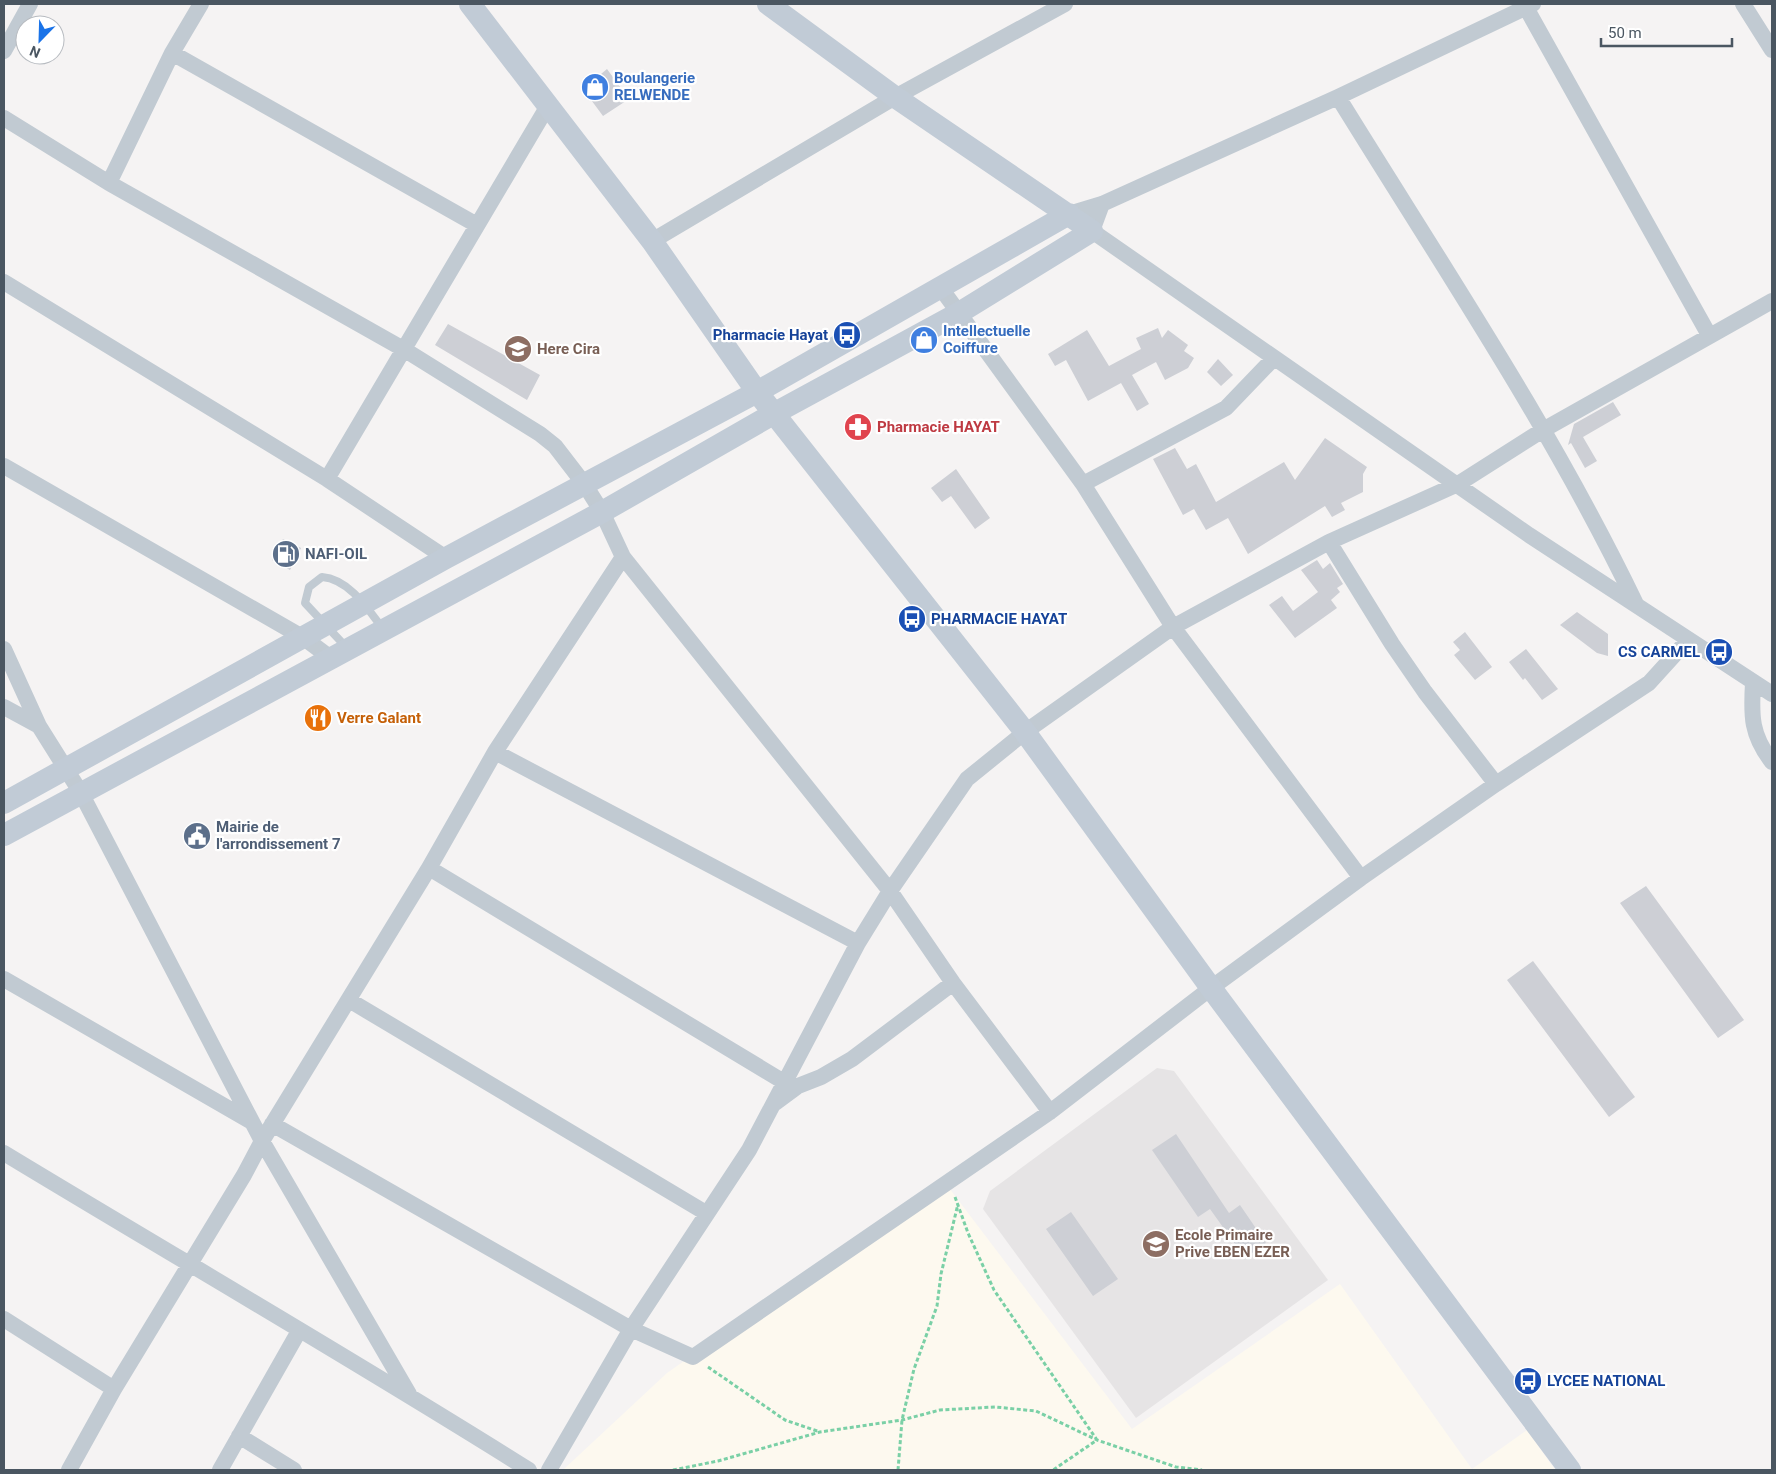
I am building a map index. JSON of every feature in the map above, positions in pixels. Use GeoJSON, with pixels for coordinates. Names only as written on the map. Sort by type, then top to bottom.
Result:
{"type":"FeatureCollection","features":[{"type":"Feature","properties":{"kind":"street"},"geometry":{"type":"LineString","coordinates":[[4,51],[30,4]]}},
{"type":"Feature","properties":{"kind":"street"},"geometry":{"type":"LineString","coordinates":[[109,183],[172,53],[201,4]]}},
{"type":"Feature","properties":{"kind":"street"},"geometry":{"type":"LineString","coordinates":[[470,4],[549,104],[652,241],[757,392],[1025,732],[1211,988],[1570,1470]]}},
{"type":"Feature","properties":{"kind":"street"},"geometry":{"type":"LineString","coordinates":[[768,4],[895,97],[1069,214],[1273,359],[1458,484],[1529,535],[1772,694]]}},
{"type":"Feature","properties":{"kind":"street"},"geometry":{"type":"LineString","coordinates":[[652,241],[895,97],[1064,4]]}},
{"type":"Feature","properties":{"kind":"street"},"geometry":{"type":"LineString","coordinates":[[1743,4],[1772,50]]}},
{"type":"Feature","properties":{"kind":"street"},"geometry":{"type":"LineString","coordinates":[[4,803],[446,558],[757,392],[1069,214],[1102,204],[1338,97],[1431,50],[1528,5],[1709,335]]}},
{"type":"Feature","properties":{"kind":"street"},"geometry":{"type":"LineString","coordinates":[[172,53],[477,225]]}},
{"type":"Feature","properties":{"kind":"street"},"geometry":{"type":"LineString","coordinates":[[1338,97],[1543,430],[1589,509],[1636,604]]}},
{"type":"Feature","properties":{"kind":"street"},"geometry":{"type":"LineString","coordinates":[[327,479],[549,104]]}},
{"type":"Feature","properties":{"kind":"street"},"geometry":{"type":"LineString","coordinates":[[4,118],[109,183],[405,350],[540,434],[555,446],[585,485],[602,512],[623,556],[890,891],[953,983],[1050,1112]]}},
{"type":"Feature","properties":{"kind":"street"},"geometry":{"type":"LineString","coordinates":[[4,835],[602,512],[775,413],[958,313],[1092,231],[1102,204]]}},
{"type":"Feature","properties":{"kind":"street"},"geometry":{"type":"LineString","coordinates":[[4,282],[327,479],[446,558]]}},
{"type":"Feature","properties":{"kind":"street"},"geometry":{"type":"LineString","coordinates":[[940,287],[1083,484],[1173,626],[1360,878]]}},
{"type":"Feature","properties":{"kind":"street"},"geometry":{"type":"LineString","coordinates":[[550,1470],[631,1329],[749,1150],[858,943],[890,891],[967,779],[1025,732],[1173,626],[1329,542],[1458,484],[1543,430],[1772,301]]}},
{"type":"Feature","properties":{"kind":"street"},"geometry":{"type":"LineString","coordinates":[[1083,484],[1220,412],[1239,396],[1273,359]]}},
{"type":"Feature","properties":{"kind":"street"},"geometry":{"type":"LineString","coordinates":[[4,466],[304,638],[341,654]]}},
{"type":"Feature","properties":{"kind":"street"},"geometry":{"type":"LineString","coordinates":[[1329,542],[1392,644],[1425,692],[1496,784]]}},
{"type":"Feature","properties":{"kind":"street"},"geometry":{"type":"LineString","coordinates":[[69,1470],[114,1389],[244,1175],[272,1124],[429,868],[495,752],[623,556]]}},
{"type":"Feature","properties":{"kind":"street"},"geometry":{"type":"LineString","coordinates":[[272,1124],[631,1329],[693,1357],[1050,1112],[1211,988],[1360,878],[1496,784],[1649,683],[1688,640]]}},
{"type":"Feature","properties":{"kind":"street"},"geometry":{"type":"LineString","coordinates":[[4,649],[40,726],[65,770],[81,793],[262,1141],[409,1394]]}},
{"type":"Feature","properties":{"kind":"street"},"geometry":{"type":"LineString","coordinates":[[1754,683],[1751,716],[1756,733],[1772,762]]}},
{"type":"Feature","properties":{"kind":"street"},"geometry":{"type":"LineString","coordinates":[[4,707],[40,726]]}},
{"type":"Feature","properties":{"kind":"street"},"geometry":{"type":"LineString","coordinates":[[495,752],[858,943]]}},
{"type":"Feature","properties":{"kind":"street"},"geometry":{"type":"LineString","coordinates":[[429,868],[784,1082]]}},
{"type":"Feature","properties":{"kind":"street"},"geometry":{"type":"LineString","coordinates":[[4,980],[252,1122]]}},
{"type":"Feature","properties":{"kind":"street"},"geometry":{"type":"LineString","coordinates":[[773,1105],[798,1086],[821,1077],[852,1059],[953,983]]}},
{"type":"Feature","properties":{"kind":"street"},"geometry":{"type":"LineString","coordinates":[[349,1000],[706,1213]]}},
{"type":"Feature","properties":{"kind":"street"},"geometry":{"type":"LineString","coordinates":[[4,1153],[299,1331],[409,1394],[529,1470]]}},
{"type":"Feature","properties":{"kind":"street"},"geometry":{"type":"LineString","coordinates":[[4,1319],[114,1389]]}},
{"type":"Feature","properties":{"kind":"street"},"geometry":{"type":"LineString","coordinates":[[220,1470],[299,1331]]}},
{"type":"Feature","properties":{"kind":"street"},"geometry":{"type":"LineString","coordinates":[[239,1436],[294,1470]]}},
{"type":"Feature","properties":{"kind":"lane"},"geometry":{"type":"LineString","coordinates":[[341,654],[325,626],[305,603],[309,587],[322,577],[338,580],[365,604],[384,631]]}},
{"type":"Feature","properties":{"kind":"path"},"geometry":{"type":"LineString","coordinates":[[948,1182],[958,1202],[968,1233],[994,1290],[1097,1440]]}},
{"type":"Feature","properties":{"kind":"path"},"geometry":{"type":"LineString","coordinates":[[898,1470],[902,1420],[914,1369],[937,1306],[941,1274],[958,1202]]}},
{"type":"Feature","properties":{"kind":"path"},"geometry":{"type":"LineString","coordinates":[[693,1357],[785,1420],[820,1432]]}},
{"type":"Feature","properties":{"kind":"path"},"geometry":{"type":"LineString","coordinates":[[673,1470],[718,1461],[820,1432],[902,1420],[940,1410],[995,1406],[1036,1411],[1097,1440],[1176,1467],[1202,1470]]}},
{"type":"Feature","properties":{"kind":"path"},"geometry":{"type":"LineString","coordinates":[[1053,1470],[1097,1440]]}},
{"type":"Feature","properties":{"kind":"shaded area","name":"Ecole Primaire Prive EBEN EZER"},"geometry":{"type":"Polygon","coordinates":[[[1157,1068],[1174,1071],[1328,1280],[1136,1418],[983,1209],[990,1191],[1157,1068]]]}},
{"type":"Feature","properties":{"kind":"shaded area"},"geometry":{"type":"Polygon","coordinates":[[[943,1180],[1132,1429],[1340,1284],[1472,1469],[1527,1430],[1555,1470],[564,1469],[667,1373],[943,1180]]]}},
{"type":"Feature","properties":{"kind":"building"},"geometry":{"type":"Polygon","coordinates":[[[607,69],[629,99],[603,116],[583,89],[607,69]]]}},
{"type":"Feature","properties":{"kind":"building"},"geometry":{"type":"Polygon","coordinates":[[[448,324],[540,375],[527,400],[435,345],[448,324]]]}},
{"type":"Feature","properties":{"kind":"building"},"geometry":{"type":"Polygon","coordinates":[[[1158,328],[1162,338],[1168,330],[1188,345],[1184,351],[1194,358],[1188,368],[1165,380],[1156,362],[1132,375],[1149,404],[1137,411],[1121,383],[1088,401],[1066,360],[1055,366],[1048,354],[1087,330],[1109,366],[1141,349],[1136,338],[1158,328]]]}},
{"type":"Feature","properties":{"kind":"building"},"geometry":{"type":"Polygon","coordinates":[[[1218,359],[1233,375],[1221,386],[1207,372],[1218,359]]]}},
{"type":"Feature","properties":{"kind":"building"},"geometry":{"type":"Polygon","coordinates":[[[1613,402],[1621,415],[1583,437],[1597,461],[1585,468],[1571,443],[1568,445],[1574,424],[1613,402]]]}},
{"type":"Feature","properties":{"kind":"building"},"geometry":{"type":"Polygon","coordinates":[[[1325,438],[1367,467],[1363,474],[1363,492],[1341,503],[1345,510],[1332,517],[1325,506],[1248,554],[1228,518],[1206,530],[1194,509],[1183,515],[1153,459],[1175,448],[1187,469],[1196,464],[1216,502],[1284,462],[1295,480],[1325,438]]]}},
{"type":"Feature","properties":{"kind":"building"},"geometry":{"type":"Polygon","coordinates":[[[956,469],[990,518],[975,529],[951,496],[942,502],[931,488],[956,469]]]}},
{"type":"Feature","properties":{"kind":"building"},"geometry":{"type":"Polygon","coordinates":[[[283,539],[301,548],[290,570],[272,560],[283,539]]]}},
{"type":"Feature","properties":{"kind":"building"},"geometry":{"type":"Polygon","coordinates":[[[1317,560],[1323,569],[1330,563],[1343,584],[1337,588],[1340,592],[1331,600],[1337,608],[1295,638],[1269,605],[1282,596],[1293,611],[1318,592],[1301,570],[1317,560]]]}},
{"type":"Feature","properties":{"kind":"building"},"geometry":{"type":"Polygon","coordinates":[[[1577,612],[1608,634],[1608,656],[1597,653],[1560,625],[1577,612]]]}},
{"type":"Feature","properties":{"kind":"building"},"geometry":{"type":"Polygon","coordinates":[[[1465,632],[1492,667],[1475,680],[1454,655],[1460,650],[1453,642],[1465,632]]]}},
{"type":"Feature","properties":{"kind":"building"},"geometry":{"type":"Polygon","coordinates":[[[1526,649],[1558,689],[1542,700],[1525,678],[1523,680],[1509,662],[1526,649]]]}},
{"type":"Feature","properties":{"kind":"building"},"geometry":{"type":"Polygon","coordinates":[[[1646,886],[1744,1020],[1718,1038],[1620,903],[1646,886]]]}},
{"type":"Feature","properties":{"kind":"building"},"geometry":{"type":"Polygon","coordinates":[[[1533,961],[1635,1097],[1609,1117],[1507,980],[1533,961]]]}},
{"type":"Feature","properties":{"kind":"building"},"geometry":{"type":"Polygon","coordinates":[[[1176,1134],[1229,1213],[1240,1205],[1266,1243],[1245,1258],[1210,1209],[1198,1217],[1152,1150],[1176,1134]]]}},
{"type":"Feature","properties":{"kind":"building"},"geometry":{"type":"Polygon","coordinates":[[[1071,1212],[1118,1279],[1093,1296],[1046,1229],[1071,1212]]]}},
{"type":"Feature","properties":{"kind":"place","name":"Boulangerie RELWENDE"},"geometry":{"type":"Point","coordinates":[595,87]}},
{"type":"Feature","properties":{"kind":"place","name":"Pharmacie Hayat"},"geometry":{"type":"Point","coordinates":[847,335]}},
{"type":"Feature","properties":{"kind":"place","name":"Intellectuelle Coiffure"},"geometry":{"type":"Point","coordinates":[924,340]}},
{"type":"Feature","properties":{"kind":"place","name":"Here Cira"},"geometry":{"type":"Point","coordinates":[518,349]}},
{"type":"Feature","properties":{"kind":"place","name":"Pharmacie HAYAT"},"geometry":{"type":"Point","coordinates":[858,427]}},
{"type":"Feature","properties":{"kind":"place","name":"NAFI-OIL"},"geometry":{"type":"Point","coordinates":[286,554]}},
{"type":"Feature","properties":{"kind":"place","name":"PHARMACIE HAYAT"},"geometry":{"type":"Point","coordinates":[912,619]}},
{"type":"Feature","properties":{"kind":"place","name":"CS CARMEL"},"geometry":{"type":"Point","coordinates":[1719,652]}},
{"type":"Feature","properties":{"kind":"place","name":"Verre Galant"},"geometry":{"type":"Point","coordinates":[318,718]}},
{"type":"Feature","properties":{"kind":"place","name":"Mairie de l'arrondissement 7"},"geometry":{"type":"Point","coordinates":[197,836]}},
{"type":"Feature","properties":{"kind":"place","name":"Ecole Primaire Prive EBEN EZER"},"geometry":{"type":"Point","coordinates":[1156,1244]}},
{"type":"Feature","properties":{"kind":"place","name":"LYCEE NATIONAL"},"geometry":{"type":"Point","coordinates":[1528,1381]}}]}
